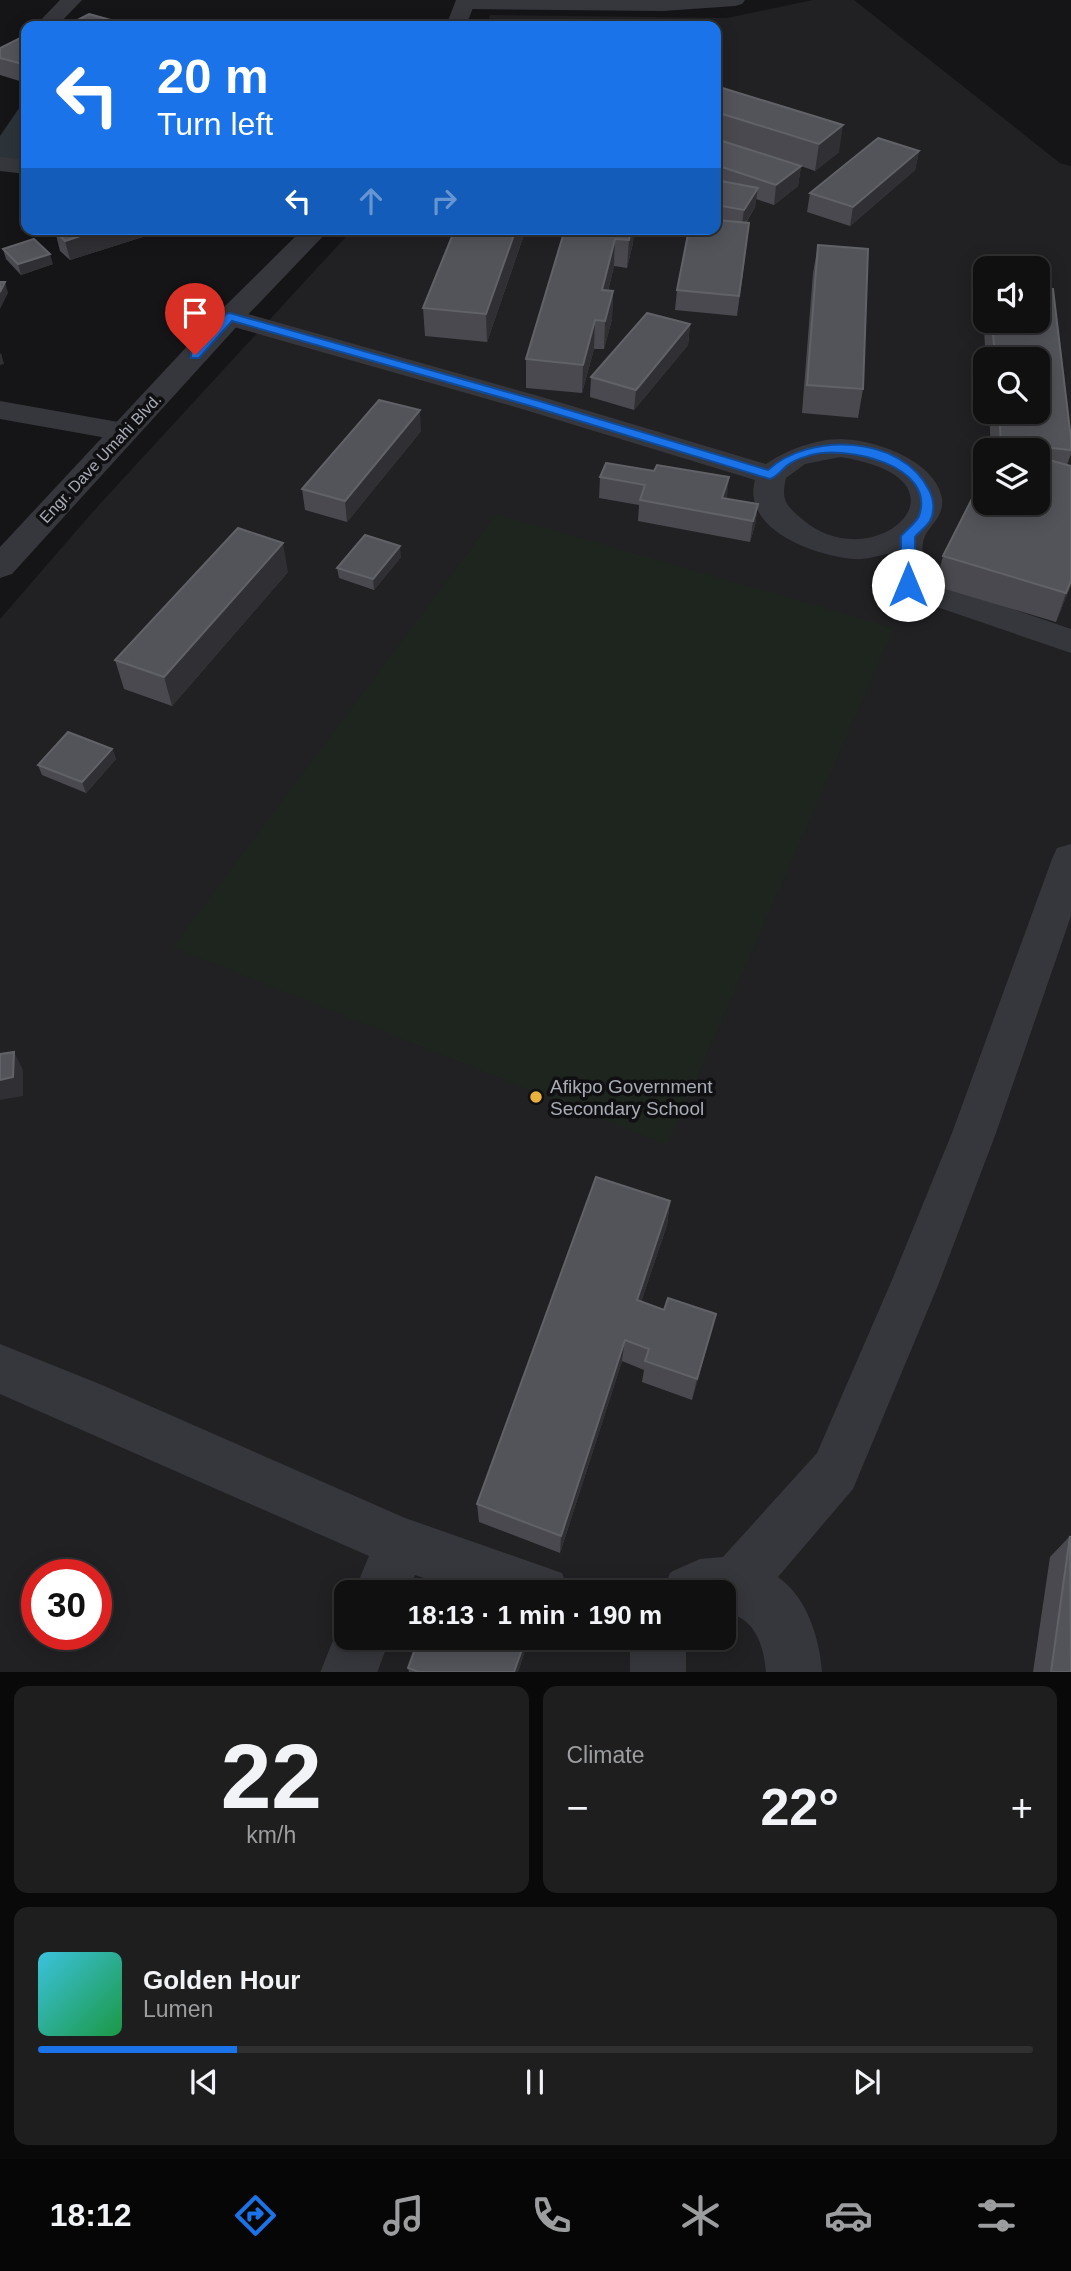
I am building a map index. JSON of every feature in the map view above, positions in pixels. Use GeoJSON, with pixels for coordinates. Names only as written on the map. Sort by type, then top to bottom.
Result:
{"type":"FeatureCollection","features":[{"type":"Feature","properties":{"kind":"street"},"geometry":{"type":"LineString","coordinates":[[50,21],[72,0]]}},
{"type":"Feature","properties":{"kind":"street"},"geometry":{"type":"LineString","coordinates":[[458,21],[466,2],[663,5],[735,0]]}},
{"type":"Feature","properties":{"kind":"street"},"geometry":{"type":"LineString","coordinates":[[0,164],[21,166]]}},
{"type":"Feature","properties":{"kind":"street","name":"Engr. Dave Umahi Blvd."},"geometry":{"type":"LineString","coordinates":[[0,568],[230,317],[312,235]]}},
{"type":"Feature","properties":{"kind":"street"},"geometry":{"type":"LineString","coordinates":[[230,317],[532,402],[770,475]]}},
{"type":"Feature","properties":{"kind":"street"},"geometry":{"type":"LineString","coordinates":[[0,410],[124,432]]}},
{"type":"Feature","properties":{"kind":"street"},"geometry":{"type":"LineString","coordinates":[[840,448],[871,453],[898,464],[918,480],[927,499],[925,519],[908,536],[884,546],[853,548],[820,543],[792,531],[773,513],[765,494],[770,475],[786,460],[810,451],[840,448]]}},
{"type":"Feature","properties":{"kind":"street"},"geometry":{"type":"LineString","coordinates":[[908,536],[908,585],[1071,641]]}},
{"type":"Feature","properties":{"kind":"street"},"geometry":{"type":"LineString","coordinates":[[721,1580],[835,1471],[915,1283],[974,1132],[1071,859]]}},
{"type":"Feature","properties":{"kind":"street"},"geometry":{"type":"LineString","coordinates":[[0,1369],[401,1543],[508,1580]]}},
{"type":"Feature","properties":{"kind":"street"},"geometry":{"type":"LineString","coordinates":[[386,1580],[401,1543]]}},
{"type":"Feature","properties":{"kind":"street"},"geometry":{"type":"LineString","coordinates":[[736,1592],[757,1594],[775,1611],[788,1632],[794,1672]]}},
{"type":"Feature","properties":{"kind":"street"},"geometry":{"type":"LineString","coordinates":[[348,1672],[357,1650]]}},
{"type":"Feature","properties":{"kind":"street"},"geometry":{"type":"LineString","coordinates":[[658,1650],[658,1672]]}},
{"type":"Feature","properties":{"kind":"shaded area","name":"Afikpo Government Secondary School"},"geometry":{"type":"Polygon","coordinates":[[[813,0],[854,0],[1060,163],[1071,166],[1071,1672],[0,1672],[0,619],[98,506],[347,235],[721,235],[721,21],[488,21],[490,15],[727,18],[813,0]]]}},
{"type":"Feature","properties":{"kind":"shaded area"},"geometry":{"type":"Polygon","coordinates":[[[21,105],[21,161],[0,158],[0,136],[21,105]]]}},
{"type":"Feature","properties":{"kind":"shaded area"},"geometry":{"type":"Polygon","coordinates":[[[497,514],[894,628],[667,1145],[173,947],[497,514]]]}},
{"type":"Feature","properties":{"kind":"building"},"geometry":{"type":"Polygon","coordinates":[[[89,14],[111,20],[109,21],[76,21],[89,14]]]}},
{"type":"Feature","properties":{"kind":"building"},"geometry":{"type":"Polygon","coordinates":[[[21,38],[21,64],[0,58],[0,48],[21,38]]]}},
{"type":"Feature","properties":{"kind":"building"},"geometry":{"type":"Polygon","coordinates":[[[721,88],[843,125],[819,144],[721,114],[721,88]]]}},
{"type":"Feature","properties":{"kind":"building"},"geometry":{"type":"Polygon","coordinates":[[[878,138],[919,151],[853,207],[810,193],[878,138]]]}},
{"type":"Feature","properties":{"kind":"building"},"geometry":{"type":"Polygon","coordinates":[[[721,141],[801,166],[776,185],[721,167],[721,141]]]}},
{"type":"Feature","properties":{"kind":"building"},"geometry":{"type":"Polygon","coordinates":[[[721,181],[758,188],[744,210],[721,206],[721,181]]]}},
{"type":"Feature","properties":{"kind":"building"},"geometry":{"type":"Polygon","coordinates":[[[721,220],[749,223],[739,296],[677,290],[688,235],[721,235],[721,220]]]}},
{"type":"Feature","properties":{"kind":"building"},"geometry":{"type":"Polygon","coordinates":[[[59,235],[83,235],[65,241],[59,235]]]}},
{"type":"Feature","properties":{"kind":"building"},"geometry":{"type":"Polygon","coordinates":[[[453,235],[514,235],[486,314],[423,308],[453,235]]]}},
{"type":"Feature","properties":{"kind":"building"},"geometry":{"type":"Polygon","coordinates":[[[563,235],[630,235],[629,240],[615,239],[602,290],[613,291],[605,321],[595,320],[583,365],[526,359],[563,235]]]}},
{"type":"Feature","properties":{"kind":"building"},"geometry":{"type":"Polygon","coordinates":[[[34,239],[50,254],[18,264],[3,249],[34,239]]]}},
{"type":"Feature","properties":{"kind":"building"},"geometry":{"type":"Polygon","coordinates":[[[818,245],[868,249],[863,389],[807,385],[818,245]]]}},
{"type":"Feature","properties":{"kind":"building"},"geometry":{"type":"Polygon","coordinates":[[[1050,289],[1053,289],[1071,450],[1050,448],[1050,438],[1001,438],[1000,424],[1050,424],[1050,347],[994,347],[993,333],[1050,333],[1050,289]]]}},
{"type":"Feature","properties":{"kind":"building"},"geometry":{"type":"Polygon","coordinates":[[[647,313],[690,324],[636,390],[591,377],[647,313]]]}},
{"type":"Feature","properties":{"kind":"building"},"geometry":{"type":"Polygon","coordinates":[[[379,400],[420,410],[345,501],[302,489],[379,400]]]}},
{"type":"Feature","properties":{"kind":"building"},"geometry":{"type":"Polygon","coordinates":[[[1050,460],[1071,466],[1071,581],[1066,593],[943,556],[973,497],[973,515],[1050,515],[1050,460]]]}},
{"type":"Feature","properties":{"kind":"building"},"geometry":{"type":"Polygon","coordinates":[[[606,463],[654,471],[657,465],[729,477],[722,498],[758,504],[753,521],[640,500],[645,485],[600,477],[606,463]]]}},
{"type":"Feature","properties":{"kind":"building"},"geometry":{"type":"Polygon","coordinates":[[[238,528],[283,543],[164,677],[115,660],[238,528]]]}},
{"type":"Feature","properties":{"kind":"building"},"geometry":{"type":"Polygon","coordinates":[[[365,535],[400,546],[373,579],[337,568],[365,535]]]}},
{"type":"Feature","properties":{"kind":"building"},"geometry":{"type":"Polygon","coordinates":[[[68,732],[112,749],[82,782],[38,765],[68,732]]]}},
{"type":"Feature","properties":{"kind":"building"},"geometry":{"type":"Polygon","coordinates":[[[14,1052],[13,1077],[0,1080],[0,1054],[14,1052]]]}},
{"type":"Feature","properties":{"kind":"building"},"geometry":{"type":"Polygon","coordinates":[[[596,1177],[670,1201],[637,1300],[664,1310],[668,1298],[716,1314],[697,1379],[645,1361],[649,1349],[625,1340],[561,1536],[477,1504],[596,1177]]]}},
{"type":"Feature","properties":{"kind":"building"},"geometry":{"type":"Polygon","coordinates":[[[1070,1536],[1071,1672],[1051,1672],[1070,1536]]]}},
{"type":"Feature","properties":{"kind":"building"},"geometry":{"type":"Polygon","coordinates":[[[415,1650],[522,1650],[514,1672],[419,1672],[408,1668],[415,1650]]]}},
{"type":"Feature","properties":{"kind":"place","name":"Afikpo Government Secondary School"},"geometry":{"type":"Point","coordinates":[536,1097]}},
{"type":"Feature","properties":{"kind":"route"},"geometry":{"type":"LineString","coordinates":[[195,355],[230,317],[532,402],[770,475],[786,460],[810,451],[840,448],[871,453],[898,464],[918,480],[927,499],[925,519],[908,536],[908,585]]}}]}
